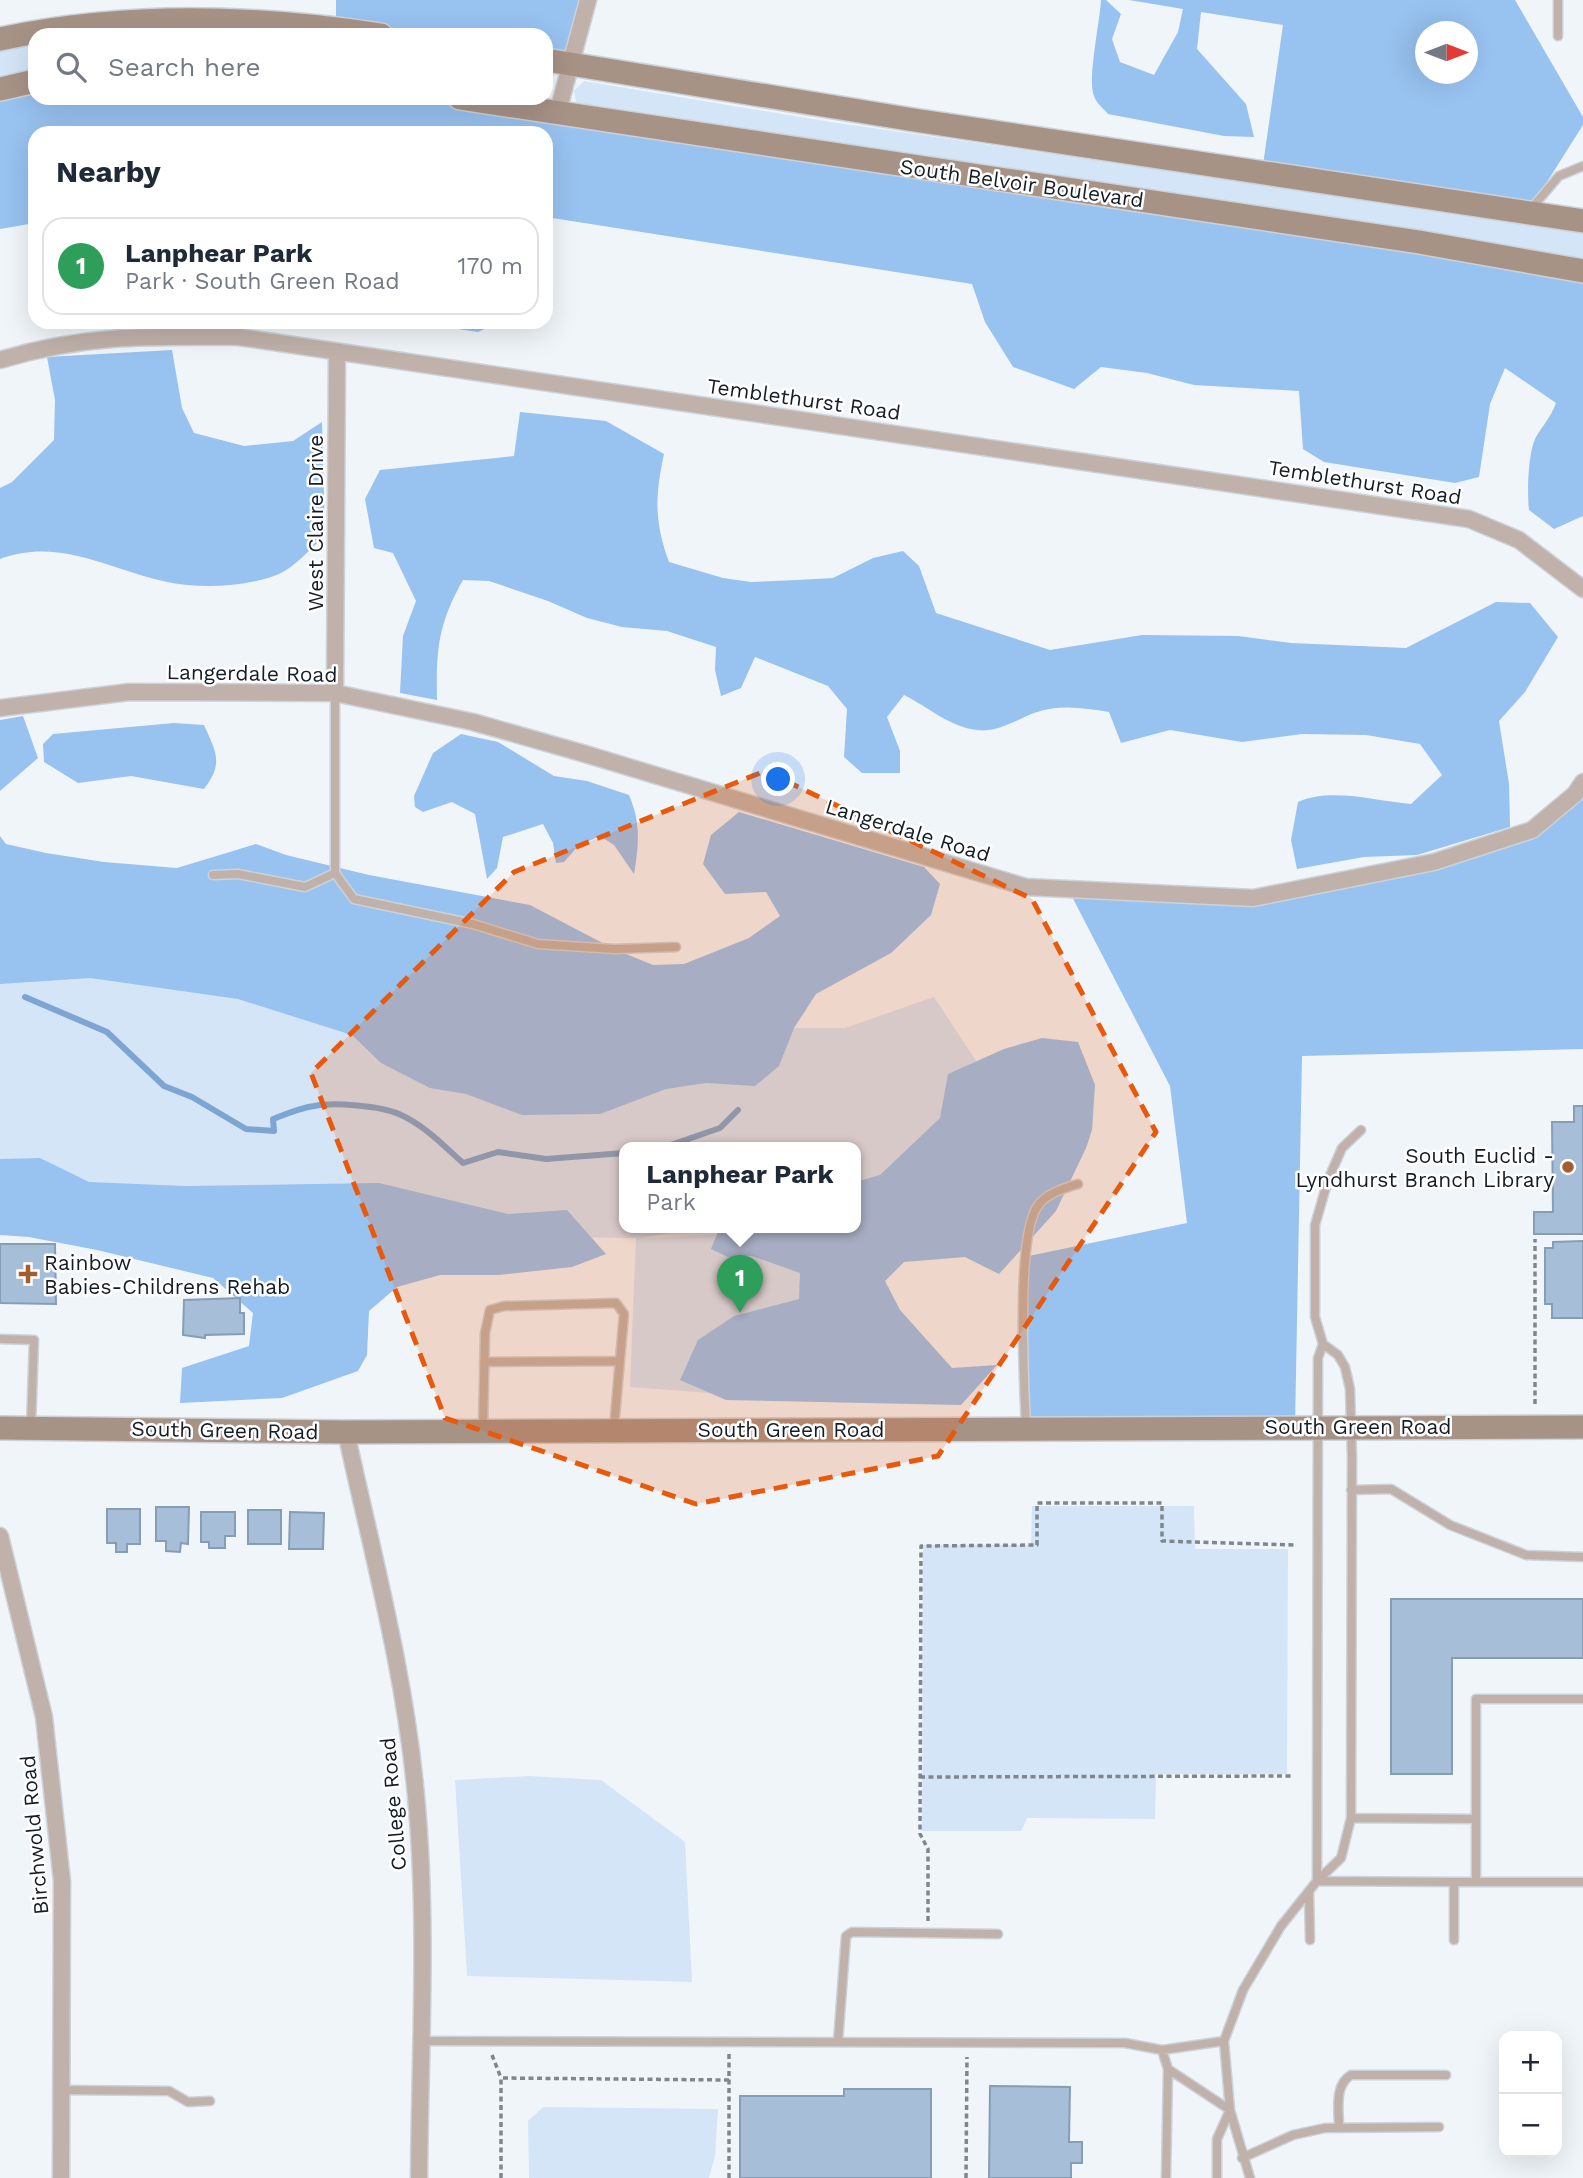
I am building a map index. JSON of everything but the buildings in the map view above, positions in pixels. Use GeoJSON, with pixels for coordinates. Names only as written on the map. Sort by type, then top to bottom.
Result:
{"type":"FeatureCollection","features":[{"type":"Feature","properties":{"kind":"street"},"geometry":{"type":"LineString","coordinates":[[557,115],[589,0]]}},
{"type":"Feature","properties":{"kind":"street"},"geometry":{"type":"LineString","coordinates":[[64,28],[221,19],[311,28]]}},
{"type":"Feature","properties":{"kind":"street"},"geometry":{"type":"LineString","coordinates":[[0,39],[28,34]]}},
{"type":"Feature","properties":{"kind":"street"},"geometry":{"type":"LineString","coordinates":[[553,61],[928,122],[1583,221]]}},
{"type":"Feature","properties":{"kind":"street"},"geometry":{"type":"LineString","coordinates":[[0,89],[28,83]]}},
{"type":"Feature","properties":{"kind":"street","name":"South Belvoir Boulevard"},"geometry":{"type":"LineString","coordinates":[[500,105],[1406,240],[1583,271]]}},
{"type":"Feature","properties":{"kind":"street","name":"Temblethurst Road"},"geometry":{"type":"LineString","coordinates":[[0,360],[66,343],[113,336],[239,337],[1469,519],[1519,540],[1583,589]]}},
{"type":"Feature","properties":{"kind":"street","name":"West Claire Drive"},"geometry":{"type":"LineString","coordinates":[[335,693],[337,352]]}},
{"type":"Feature","properties":{"kind":"street","name":"Langerdale Road"},"geometry":{"type":"LineString","coordinates":[[0,708],[128,692],[335,693],[473,722],[582,752],[1026,887],[1253,898],[1434,862],[1532,830],[1575,794],[1583,782]]}},
{"type":"Feature","properties":{"kind":"street","name":"South Green Road"},"geometry":{"type":"LineString","coordinates":[[0,1428],[346,1432],[1026,1427],[1583,1427]]}},
{"type":"Feature","properties":{"kind":"street","name":"College Road"},"geometry":{"type":"LineString","coordinates":[[346,1432],[400,1681],[416,1796],[422,1901],[419,2178]]}},
{"type":"Feature","properties":{"kind":"street","name":"Birchwold Road"},"geometry":{"type":"LineString","coordinates":[[0,1536],[44,1717],[62,1881],[61,2178]]}},
{"type":"Feature","properties":{"kind":"lane"},"geometry":{"type":"LineString","coordinates":[[1558,0],[1558,36]]}},
{"type":"Feature","properties":{"kind":"lane"},"geometry":{"type":"LineString","coordinates":[[1528,212],[1559,176],[1583,166]]}},
{"type":"Feature","properties":{"kind":"lane"},"geometry":{"type":"LineString","coordinates":[[335,693],[335,873],[354,899],[472,924],[538,944],[614,949],[676,947]]}},
{"type":"Feature","properties":{"kind":"lane"},"geometry":{"type":"LineString","coordinates":[[214,875],[238,874],[304,887],[335,873]]}},
{"type":"Feature","properties":{"kind":"lane"},"geometry":{"type":"LineString","coordinates":[[1317,1881],[1318,1358],[1323,1344],[1315,1317],[1315,1225],[1328,1180],[1342,1147],[1361,1130]]}},
{"type":"Feature","properties":{"kind":"lane"},"geometry":{"type":"LineString","coordinates":[[1026,1427],[1024,1245],[1037,1207],[1058,1190],[1078,1184]]}},
{"type":"Feature","properties":{"kind":"lane"},"geometry":{"type":"LineString","coordinates":[[483,1431],[485,1333],[490,1310],[504,1306],[596,1302],[616,1303],[624,1314],[614,1430]]}},
{"type":"Feature","properties":{"kind":"lane"},"geometry":{"type":"LineString","coordinates":[[0,1339],[34,1340],[31,1429]]}},
{"type":"Feature","properties":{"kind":"lane"},"geometry":{"type":"LineString","coordinates":[[1250,2178],[1230,2110],[1224,2041],[1243,1990],[1281,1926],[1317,1881],[1341,1858],[1351,1818],[1351,1426],[1346,1367],[1338,1354],[1323,1344]]}},
{"type":"Feature","properties":{"kind":"lane"},"geometry":{"type":"LineString","coordinates":[[484,1362],[620,1361]]}},
{"type":"Feature","properties":{"kind":"lane"},"geometry":{"type":"LineString","coordinates":[[1351,1490],[1391,1489],[1450,1525],[1526,1555],[1583,1557]]}},
{"type":"Feature","properties":{"kind":"lane"},"geometry":{"type":"LineString","coordinates":[[1476,1882],[1476,1699],[1583,1699]]}},
{"type":"Feature","properties":{"kind":"lane"},"geometry":{"type":"LineString","coordinates":[[1351,1818],[1475,1819]]}},
{"type":"Feature","properties":{"kind":"lane"},"geometry":{"type":"LineString","coordinates":[[1317,1881],[1583,1882]]}},
{"type":"Feature","properties":{"kind":"lane"},"geometry":{"type":"LineString","coordinates":[[1454,1882],[1454,1940]]}},
{"type":"Feature","properties":{"kind":"lane"},"geometry":{"type":"LineString","coordinates":[[1309,1892],[1310,1940]]}},
{"type":"Feature","properties":{"kind":"lane"},"geometry":{"type":"LineString","coordinates":[[838,2042],[846,1936],[852,1932],[998,1934]]}},
{"type":"Feature","properties":{"kind":"lane"},"geometry":{"type":"LineString","coordinates":[[421,2041],[1125,2043],[1162,2050],[1224,2041]]}},
{"type":"Feature","properties":{"kind":"lane"},"geometry":{"type":"LineString","coordinates":[[1162,2050],[1168,2069],[1166,2178]]}},
{"type":"Feature","properties":{"kind":"lane"},"geometry":{"type":"LineString","coordinates":[[1168,2069],[1230,2110]]}},
{"type":"Feature","properties":{"kind":"lane"},"geometry":{"type":"LineString","coordinates":[[1339,2128],[1340,2089],[1344,2079],[1351,2074],[1446,2075]]}},
{"type":"Feature","properties":{"kind":"lane"},"geometry":{"type":"LineString","coordinates":[[61,2090],[169,2091],[188,2102],[210,2101]]}},
{"type":"Feature","properties":{"kind":"lane"},"geometry":{"type":"LineString","coordinates":[[1217,2178],[1217,2139],[1230,2110]]}},
{"type":"Feature","properties":{"kind":"lane"},"geometry":{"type":"LineString","coordinates":[[1242,2158],[1293,2135],[1339,2128],[1439,2127]]}},
{"type":"Feature","properties":{"kind":"path"},"geometry":{"type":"LineString","coordinates":[[1535,1239],[1535,1404]]}},
{"type":"Feature","properties":{"kind":"path"},"geometry":{"type":"LineString","coordinates":[[928,1933],[928,1849],[920,1834],[921,1546],[1037,1545],[1037,1503],[1162,1503],[1162,1541],[1295,1545]]}},
{"type":"Feature","properties":{"kind":"path"},"geometry":{"type":"LineString","coordinates":[[920,1777],[1294,1776]]}},
{"type":"Feature","properties":{"kind":"path"},"geometry":{"type":"LineString","coordinates":[[729,2052],[729,2178]]}},
{"type":"Feature","properties":{"kind":"path"},"geometry":{"type":"LineString","coordinates":[[492,2054],[501,2078],[501,2178]]}},
{"type":"Feature","properties":{"kind":"path"},"geometry":{"type":"LineString","coordinates":[[966,2178],[967,2055]]}},
{"type":"Feature","properties":{"kind":"path"},"geometry":{"type":"LineString","coordinates":[[501,2078],[729,2081]]}},
{"type":"Feature","properties":{"kind":"highlighted area"},"geometry":{"type":"Polygon","coordinates":[[[765,771],[1032,899],[1156,1132],[938,1456],[696,1504],[445,1418],[311,1073],[514,872],[765,771]]]}},
{"type":"Feature","properties":{"kind":"shaded area"},"geometry":{"type":"Polygon","coordinates":[[[336,0],[589,0],[573,64],[553,61],[553,28],[336,28],[336,0]]]}},
{"type":"Feature","properties":{"kind":"shaded area"},"geometry":{"type":"Polygon","coordinates":[[[1101,0],[1106,0],[1121,14],[1112,39],[1120,62],[1154,75],[1178,32],[1183,9],[1129,0],[1515,0],[1583,117],[1583,125],[1528,212],[1262,172],[1283,25],[1201,12],[1197,49],[1246,104],[1254,137],[1224,136],[1108,114],[1094,96],[1093,65],[1101,0]]]}},
{"type":"Feature","properties":{"kind":"shaded area"},"geometry":{"type":"Polygon","coordinates":[[[28,43],[28,71],[0,76],[0,49],[28,43]]]}},
{"type":"Feature","properties":{"kind":"shaded area"},"geometry":{"type":"Polygon","coordinates":[[[584,81],[831,122],[1583,231],[1583,260],[583,108],[576,102],[574,91],[584,81]]]}},
{"type":"Feature","properties":{"kind":"shaded area"},"geometry":{"type":"Polygon","coordinates":[[[28,83],[28,105],[505,105],[1583,271],[1583,516],[1554,529],[1529,510],[1529,473],[1533,444],[1556,403],[1505,368],[1490,404],[1479,477],[1455,483],[1324,462],[1303,449],[1299,391],[1194,385],[1147,373],[1101,367],[1074,389],[1013,367],[985,322],[972,284],[553,218],[553,126],[28,126],[28,224],[0,229],[0,89],[28,83]]]}},
{"type":"Feature","properties":{"kind":"shaded area"},"geometry":{"type":"Polygon","coordinates":[[[458,329],[485,329],[478,332],[458,329]]]}},
{"type":"Feature","properties":{"kind":"shaded area"},"geometry":{"type":"Polygon","coordinates":[[[172,350],[182,408],[194,433],[244,446],[293,441],[322,422],[325,536],[297,562],[279,574],[253,582],[224,586],[194,586],[167,582],[64,553],[22,553],[0,559],[0,488],[12,482],[54,440],[55,400],[47,357],[172,350]]]}},
{"type":"Feature","properties":{"kind":"shaded area"},"geometry":{"type":"Polygon","coordinates":[[[520,412],[606,421],[664,454],[659,483],[658,521],[669,562],[723,578],[751,582],[797,580],[833,578],[873,558],[903,551],[919,566],[936,613],[1050,650],[1142,635],[1238,636],[1291,643],[1406,648],[1496,602],[1530,603],[1558,637],[1525,692],[1499,721],[1509,784],[1510,827],[1417,855],[1364,857],[1297,869],[1291,840],[1298,802],[1339,795],[1411,804],[1442,775],[1420,744],[1366,735],[1302,734],[1242,742],[1170,730],[1121,743],[1109,712],[1081,708],[1043,710],[999,728],[977,730],[948,721],[904,695],[887,717],[900,751],[900,773],[862,773],[844,757],[847,709],[828,686],[755,657],[741,688],[721,696],[715,670],[716,647],[667,631],[622,627],[587,618],[548,601],[489,581],[463,580],[448,610],[438,652],[437,700],[400,693],[403,636],[416,601],[393,553],[374,548],[365,499],[380,470],[514,456],[520,412]]]}},
{"type":"Feature","properties":{"kind":"shaded area"},"geometry":{"type":"Polygon","coordinates":[[[23,716],[38,758],[0,791],[0,720],[23,716]]]}},
{"type":"Feature","properties":{"kind":"shaded area"},"geometry":{"type":"Polygon","coordinates":[[[174,723],[204,725],[215,750],[216,764],[204,789],[131,776],[78,783],[44,762],[43,744],[53,734],[174,723]]]}},
{"type":"Feature","properties":{"kind":"shaded area"},"geometry":{"type":"Polygon","coordinates":[[[461,734],[498,742],[554,776],[587,781],[629,795],[636,815],[638,834],[634,874],[614,845],[600,836],[578,846],[564,862],[556,863],[553,843],[543,824],[503,837],[497,868],[487,879],[475,814],[452,802],[423,812],[415,807],[414,796],[433,753],[461,734]]]}},
{"type":"Feature","properties":{"kind":"shaded area"},"geometry":{"type":"Polygon","coordinates":[[[1583,782],[1583,1049],[1302,1056],[1295,1426],[1026,1427],[1024,1257],[1187,1223],[1170,1086],[1068,889],[1253,898],[1434,862],[1532,830],[1583,782]]]}},
{"type":"Feature","properties":{"kind":"shaded area"},"geometry":{"type":"Polygon","coordinates":[[[739,812],[924,867],[940,884],[931,915],[891,953],[816,994],[794,1028],[779,1066],[755,1086],[706,1083],[666,1089],[600,1114],[522,1115],[466,1094],[430,1088],[381,1063],[352,1035],[238,999],[90,978],[0,984],[0,836],[6,844],[46,853],[104,862],[177,868],[256,844],[286,855],[369,875],[530,905],[614,949],[653,965],[684,964],[749,938],[780,916],[766,892],[725,894],[703,864],[711,835],[739,812]]]}},
{"type":"Feature","properties":{"kind":"shaded area"},"geometry":{"type":"Polygon","coordinates":[[[0,925],[794,1028],[845,1028],[934,997],[1024,1134],[861,1209],[861,1142],[619,1142],[619,1233],[669,1233],[643,1238],[847,1233],[847,1403],[630,1387],[636,1238],[0,1231],[0,925]]]}},
{"type":"Feature","properties":{"kind":"shaded area"},"geometry":{"type":"Polygon","coordinates":[[[1042,1038],[1078,1042],[1095,1085],[1092,1130],[1056,1211],[999,1274],[965,1257],[904,1262],[885,1281],[900,1310],[952,1368],[997,1365],[961,1405],[726,1400],[680,1380],[698,1340],[734,1316],[799,1299],[800,1273],[752,1256],[728,1257],[711,1249],[718,1233],[861,1233],[861,1181],[880,1175],[940,1118],[948,1074],[1004,1049],[1042,1038]]]}},
{"type":"Feature","properties":{"kind":"shaded area"},"geometry":{"type":"Polygon","coordinates":[[[40,1158],[89,1182],[185,1186],[379,1183],[508,1214],[567,1210],[606,1254],[572,1267],[499,1275],[440,1275],[397,1287],[369,1311],[367,1355],[358,1371],[282,1398],[180,1403],[182,1368],[249,1346],[253,1313],[213,1278],[97,1250],[29,1237],[0,1235],[0,1159],[40,1158]]]}},
{"type":"Feature","properties":{"kind":"shaded area"},"geometry":{"type":"Polygon","coordinates":[[[1032,1506],[1194,1506],[1195,1549],[1288,1549],[1287,1774],[1156,1774],[1155,1819],[1027,1818],[1021,1831],[922,1831],[923,1545],[1031,1545],[1032,1506]]]}},
{"type":"Feature","properties":{"kind":"shaded area"},"geometry":{"type":"Polygon","coordinates":[[[529,1776],[601,1780],[685,1842],[692,1982],[467,1976],[455,1780],[529,1776]]]}},
{"type":"Feature","properties":{"kind":"shaded area"},"geometry":{"type":"Polygon","coordinates":[[[543,2107],[718,2109],[715,2156],[709,2178],[529,2178],[528,2121],[543,2107]]]}},
{"type":"Feature","properties":{"kind":"waterway"},"geometry":{"type":"LineString","coordinates":[[25,997],[107,1032],[164,1086],[192,1097],[246,1129],[274,1131],[273,1119],[288,1113],[314,1106],[344,1105],[399,1114],[441,1142],[463,1163],[498,1152],[546,1159],[619,1153]]}},
{"type":"Feature","properties":{"kind":"waterway"},"geometry":{"type":"LineString","coordinates":[[679,1142],[720,1128],[738,1110]]}},
{"type":"Feature","properties":{"kind":"place","name":"South Euclid - Lyndhurst Branch Library"},"geometry":{"type":"Point","coordinates":[1568,1167]}},
{"type":"Feature","properties":{"kind":"place","name":"Rainbow Babies-Childrens Rehab"},"geometry":{"type":"Point","coordinates":[28,1274]}},
{"type":"Feature","properties":{"kind":"place","name":"Lanphear Park"},"geometry":{"type":"Point","coordinates":[740,1313]}}]}
